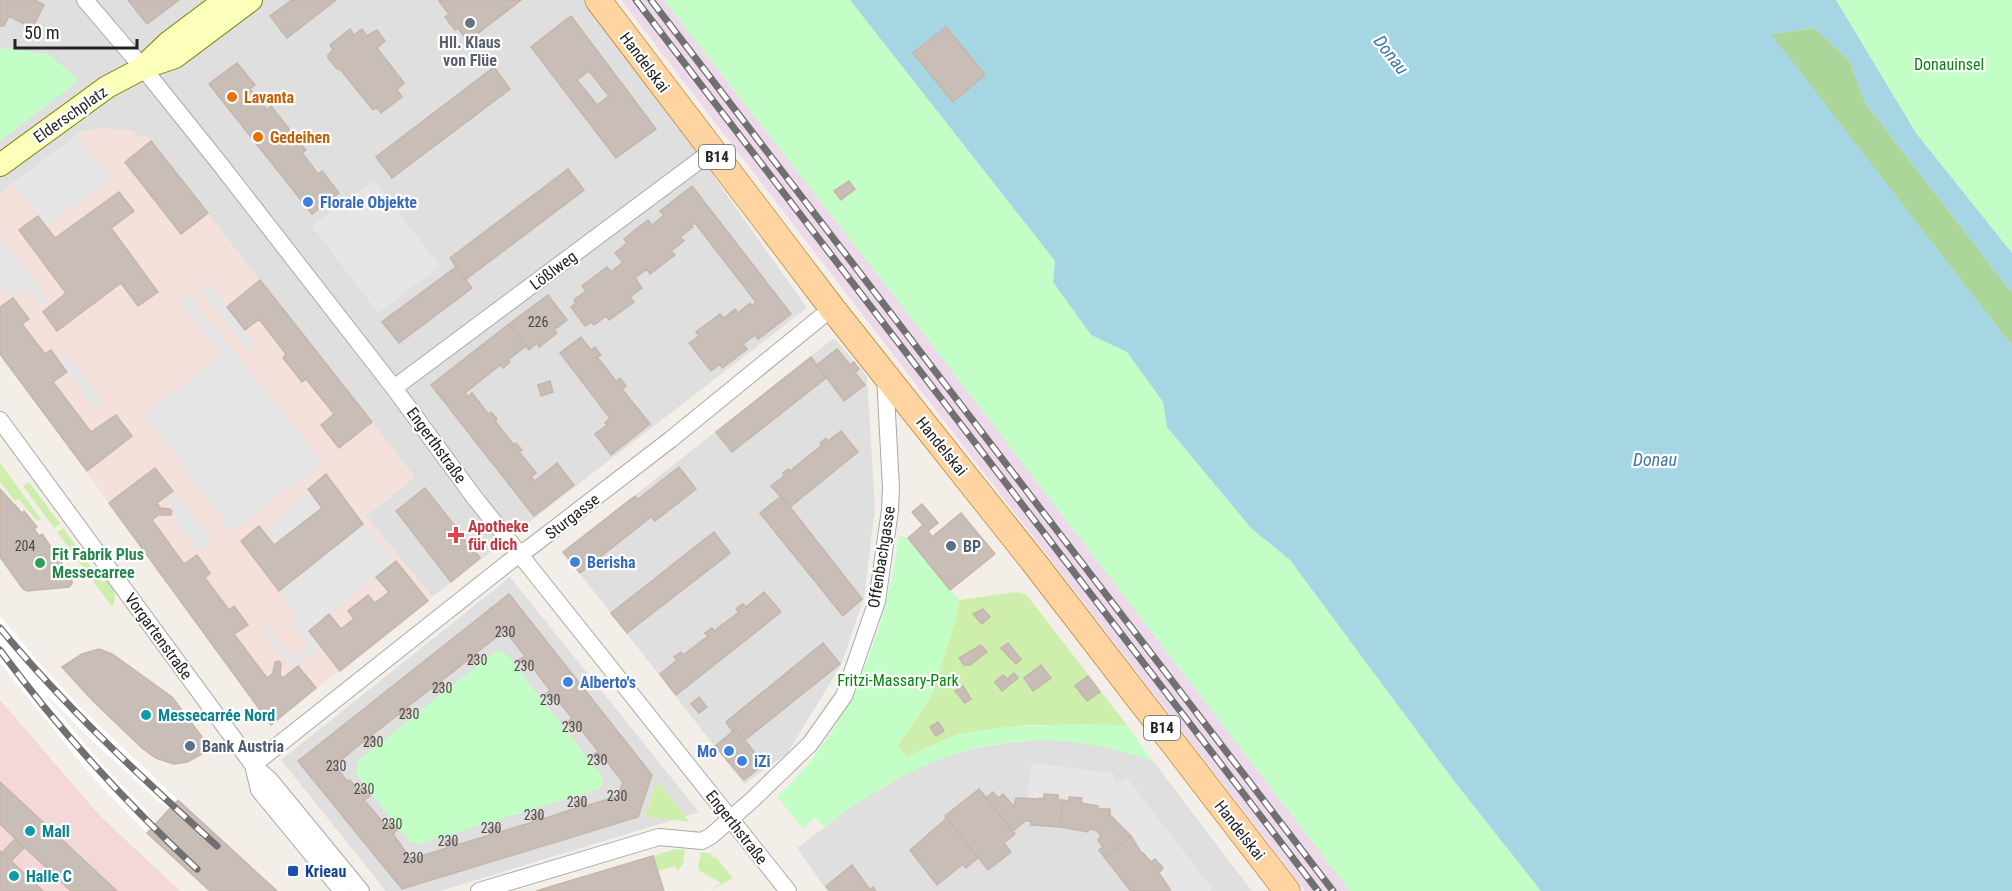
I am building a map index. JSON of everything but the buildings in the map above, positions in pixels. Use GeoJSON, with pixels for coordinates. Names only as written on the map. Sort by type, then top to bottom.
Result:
{"type":"FeatureCollection","features":[{"type":"Feature","properties":{"kind":"main road"},"geometry":{"type":"LineString","coordinates":[[143,68],[169,42],[225,0]]}},
{"type":"Feature","properties":{"kind":"main road"},"geometry":{"type":"LineString","coordinates":[[143,68],[176,57],[251,0]]}},
{"type":"Feature","properties":{"kind":"main road","name":"Handelskai"},"geometry":{"type":"LineString","coordinates":[[598,0],[832,308],[1036,565],[1287,891]]}},
{"type":"Feature","properties":{"kind":"main road","name":"Elderschplatz"},"geometry":{"type":"LineString","coordinates":[[0,165],[107,87],[143,68]]}},
{"type":"Feature","properties":{"kind":"street","name":"Engerthstraße"},"geometry":{"type":"LineString","coordinates":[[85,0],[143,68],[394,388],[474,497],[788,891]]}},
{"type":"Feature","properties":{"kind":"street","name":"Lößlweg"},"geometry":{"type":"LineString","coordinates":[[394,388],[712,151]]}},
{"type":"Feature","properties":{"kind":"street","name":"Sturgasse"},"geometry":{"type":"LineString","coordinates":[[253,765],[520,554],[670,440],[832,308]]}},
{"type":"Feature","properties":{"kind":"street","name":"Offenbachgasse"},"geometry":{"type":"LineString","coordinates":[[479,891],[659,837],[702,841],[711,836],[752,800],[810,744],[844,696],[877,601],[891,488],[885,375]]}},
{"type":"Feature","properties":{"kind":"street","name":"Vorgartenstraße"},"geometry":{"type":"LineString","coordinates":[[0,420],[253,765],[270,780],[361,891]]}},
{"type":"Feature","properties":{"kind":"street","name":"Vorgartenstraße"},"geometry":{"type":"LineString","coordinates":[[253,765],[259,790],[342,891]]}},
{"type":"Feature","properties":{"kind":"shaded area"},"geometry":{"type":"Polygon","coordinates":[[[0,0],[589,0],[807,308],[432,597],[366,516],[415,477],[135,135],[135,131],[96,128],[95,131],[84,130],[0,193],[0,0]]]}},
{"type":"Feature","properties":{"kind":"shaded area"},"geometry":{"type":"Polygon","coordinates":[[[621,0],[664,0],[913,320],[1350,891],[1305,891],[621,0]]]}},
{"type":"Feature","properties":{"kind":"shaded area"},"geometry":{"type":"Polygon","coordinates":[[[95,128],[135,131],[135,135],[147,136],[415,477],[366,516],[432,597],[271,725],[0,354],[0,193],[84,130],[95,131],[95,128]]]}},
{"type":"Feature","properties":{"kind":"shaded area"},"geometry":{"type":"Polygon","coordinates":[[[77,135],[110,178],[47,226],[13,183],[77,135]]]}},
{"type":"Feature","properties":{"kind":"shaded area"},"geometry":{"type":"Polygon","coordinates":[[[374,180],[440,266],[378,313],[312,226],[374,180]]]}},
{"type":"Feature","properties":{"kind":"shaded area"},"geometry":{"type":"Polygon","coordinates":[[[0,235],[50,302],[42,308],[27,288],[13,298],[0,281],[0,235]]]}},
{"type":"Feature","properties":{"kind":"shaded area"},"geometry":{"type":"Polygon","coordinates":[[[208,282],[257,345],[248,352],[199,288],[208,282]]]}},
{"type":"Feature","properties":{"kind":"shaded area"},"geometry":{"type":"Polygon","coordinates":[[[188,294],[322,462],[232,532],[145,415],[221,354],[179,301],[188,294]]]}},
{"type":"Feature","properties":{"kind":"shaded area"},"geometry":{"type":"Polygon","coordinates":[[[834,338],[867,376],[875,508],[864,598],[841,665],[787,754],[744,784],[563,552],[834,338]]]}},
{"type":"Feature","properties":{"kind":"shaded area"},"geometry":{"type":"Polygon","coordinates":[[[68,356],[103,401],[94,408],[60,362],[68,356]]]}},
{"type":"Feature","properties":{"kind":"shaded area"},"geometry":{"type":"Polygon","coordinates":[[[173,491],[213,541],[200,551],[173,517],[175,510],[165,497],[173,491]]]}},
{"type":"Feature","properties":{"kind":"shaded area"},"geometry":{"type":"Polygon","coordinates":[[[310,493],[322,508],[274,545],[263,530],[310,493]]]}},
{"type":"Feature","properties":{"kind":"shaded area"},"geometry":{"type":"Polygon","coordinates":[[[363,524],[396,561],[309,631],[321,648],[292,670],[262,629],[267,625],[291,657],[307,646],[290,622],[299,615],[279,591],[363,524]]]}},
{"type":"Feature","properties":{"kind":"shaded area"},"geometry":{"type":"Polygon","coordinates":[[[510,577],[699,812],[440,891],[386,891],[281,760],[510,577]]]}},
{"type":"Feature","properties":{"kind":"shaded area"},"geometry":{"type":"Polygon","coordinates":[[[0,700],[101,817],[180,891],[0,891],[0,700]]]}},
{"type":"Feature","properties":{"kind":"shaded area"},"geometry":{"type":"Polygon","coordinates":[[[1036,740],[1092,744],[1153,761],[1252,891],[827,891],[797,848],[859,801],[919,767],[961,751],[1036,740]]]}},
{"type":"Feature","properties":{"kind":"shaded area"},"geometry":{"type":"Polygon","coordinates":[[[1032,763],[1114,773],[1114,781],[1120,782],[1126,777],[1212,888],[1209,891],[1171,891],[1159,873],[1163,868],[1155,859],[1151,862],[1144,853],[1142,854],[1131,836],[1110,815],[1110,809],[1098,809],[1097,806],[1081,803],[1082,798],[1070,797],[1069,801],[1058,800],[1058,795],[1045,794],[1044,799],[1027,798],[1032,763]]]}},
{"type":"Feature","properties":{"kind":"green space"},"geometry":{"type":"Polygon","coordinates":[[[664,0],[850,0],[1055,261],[1053,282],[1091,335],[1127,351],[1163,402],[1167,427],[1251,528],[1290,560],[1454,781],[1541,891],[1350,891],[913,320],[664,0]]]}},
{"type":"Feature","properties":{"kind":"green space","name":"Donauinsel"},"geometry":{"type":"Polygon","coordinates":[[[1836,0],[2012,0],[2012,253],[1916,133],[1836,0]]]}},
{"type":"Feature","properties":{"kind":"green space"},"geometry":{"type":"Polygon","coordinates":[[[1814,28],[1849,60],[1866,104],[2012,293],[2012,346],[1770,34],[1814,28]]]}},
{"type":"Feature","properties":{"kind":"green space"},"geometry":{"type":"Polygon","coordinates":[[[0,48],[48,54],[79,80],[0,141],[0,48]]]}},
{"type":"Feature","properties":{"kind":"green space"},"geometry":{"type":"Polygon","coordinates":[[[0,463],[41,519],[38,521],[34,518],[19,499],[15,501],[0,482],[0,463]]]}},
{"type":"Feature","properties":{"kind":"green space"},"geometry":{"type":"Polygon","coordinates":[[[29,482],[60,524],[54,528],[23,486],[29,482]]]}},
{"type":"Feature","properties":{"kind":"green space"},"geometry":{"type":"Polygon","coordinates":[[[63,528],[102,582],[107,580],[112,586],[115,596],[112,607],[57,532],[63,528]]]}},
{"type":"Feature","properties":{"kind":"green space","name":"Fritzi-Massary-Park"},"geometry":{"type":"Polygon","coordinates":[[[899,536],[905,537],[959,600],[956,618],[931,697],[897,747],[907,757],[958,734],[1005,727],[1079,724],[1127,725],[1153,761],[1106,748],[1062,741],[1020,741],[980,747],[941,759],[902,777],[864,799],[824,827],[815,817],[803,829],[777,797],[803,771],[825,742],[860,678],[884,608],[899,536]]]}},
{"type":"Feature","properties":{"kind":"green space"},"geometry":{"type":"Polygon","coordinates":[[[1015,592],[1026,594],[1127,725],[1028,725],[958,734],[907,757],[897,747],[931,697],[956,618],[959,600],[1015,592]]]}},
{"type":"Feature","properties":{"kind":"green space"},"geometry":{"type":"Polygon","coordinates":[[[498,651],[506,654],[602,776],[603,783],[599,789],[418,844],[410,842],[359,778],[356,772],[358,765],[356,762],[498,651]]]}},
{"type":"Feature","properties":{"kind":"green space"},"geometry":{"type":"Polygon","coordinates":[[[659,783],[690,822],[647,817],[656,784],[659,783]]]}},
{"type":"Feature","properties":{"kind":"green space"},"geometry":{"type":"Polygon","coordinates":[[[675,849],[685,850],[683,864],[677,872],[676,866],[658,871],[653,856],[675,849]]]}},
{"type":"Feature","properties":{"kind":"green space"},"geometry":{"type":"Polygon","coordinates":[[[701,852],[712,854],[713,858],[715,856],[733,878],[710,891],[721,883],[700,871],[698,867],[701,852]]]}},
{"type":"Feature","properties":{"kind":"water","name":"Donau"},"geometry":{"type":"Polygon","coordinates":[[[850,0],[1836,0],[1916,133],[2012,253],[2012,293],[1866,104],[1849,60],[1814,28],[1771,34],[2012,346],[2012,891],[1541,891],[1454,781],[1290,560],[1251,528],[1167,427],[1163,402],[1127,352],[1091,335],[1053,282],[1055,261],[850,0]]]}},
{"type":"Feature","properties":{"kind":"pier"},"geometry":{"type":"Polygon","coordinates":[[[0,616],[40,664],[86,713],[178,800],[169,809],[159,802],[48,696],[46,697],[100,762],[149,813],[148,815],[156,823],[147,833],[98,783],[0,663],[0,616]]]}},
{"type":"Feature","properties":{"kind":"railway"},"geometry":{"type":"LineString","coordinates":[[636,0],[1318,891]]}},
{"type":"Feature","properties":{"kind":"railway"},"geometry":{"type":"LineString","coordinates":[[651,0],[1333,891]]}},
{"type":"Feature","properties":{"kind":"railway"},"geometry":{"type":"LineString","coordinates":[[0,628],[78,714],[132,768],[217,846]]}},
{"type":"Feature","properties":{"kind":"railway"},"geometry":{"type":"LineString","coordinates":[[0,650],[22,680],[93,764],[197,869]]}},
{"type":"Feature","properties":{"kind":"place","name":"Hll. Klaus von Flüe"},"geometry":{"type":"Point","coordinates":[470,23]}},
{"type":"Feature","properties":{"kind":"place","name":"Lavanta"},"geometry":{"type":"Point","coordinates":[232,97]}},
{"type":"Feature","properties":{"kind":"place","name":"Gedeihen"},"geometry":{"type":"Point","coordinates":[258,137]}},
{"type":"Feature","properties":{"kind":"place","name":"Florale Objekte"},"geometry":{"type":"Point","coordinates":[308,202]}},
{"type":"Feature","properties":{"kind":"place","name":"Apotheke für dich"},"geometry":{"type":"Point","coordinates":[456,535]}},
{"type":"Feature","properties":{"kind":"place","name":"BP"},"geometry":{"type":"Point","coordinates":[951,546]}},
{"type":"Feature","properties":{"kind":"place","name":"Berisha"},"geometry":{"type":"Point","coordinates":[575,562]}},
{"type":"Feature","properties":{"kind":"place","name":"Fit Fabrik Plus Messecarree"},"geometry":{"type":"Point","coordinates":[40,563]}},
{"type":"Feature","properties":{"kind":"place","name":"Alberto's"},"geometry":{"type":"Point","coordinates":[568,682]}},
{"type":"Feature","properties":{"kind":"place","name":"Messecarrée Nord"},"geometry":{"type":"Point","coordinates":[146,715]}},
{"type":"Feature","properties":{"kind":"place","name":"Bank Austria"},"geometry":{"type":"Point","coordinates":[190,746]}},
{"type":"Feature","properties":{"kind":"place","name":"Mo"},"geometry":{"type":"Point","coordinates":[729,751]}},
{"type":"Feature","properties":{"kind":"place","name":"iZi"},"geometry":{"type":"Point","coordinates":[742,761]}},
{"type":"Feature","properties":{"kind":"place","name":"Mall"},"geometry":{"type":"Point","coordinates":[30,831]}},
{"type":"Feature","properties":{"kind":"place","name":"Krieau"},"geometry":{"type":"Point","coordinates":[293,871]}},
{"type":"Feature","properties":{"kind":"place","name":"Halle C"},"geometry":{"type":"Point","coordinates":[14,876]}}]}
